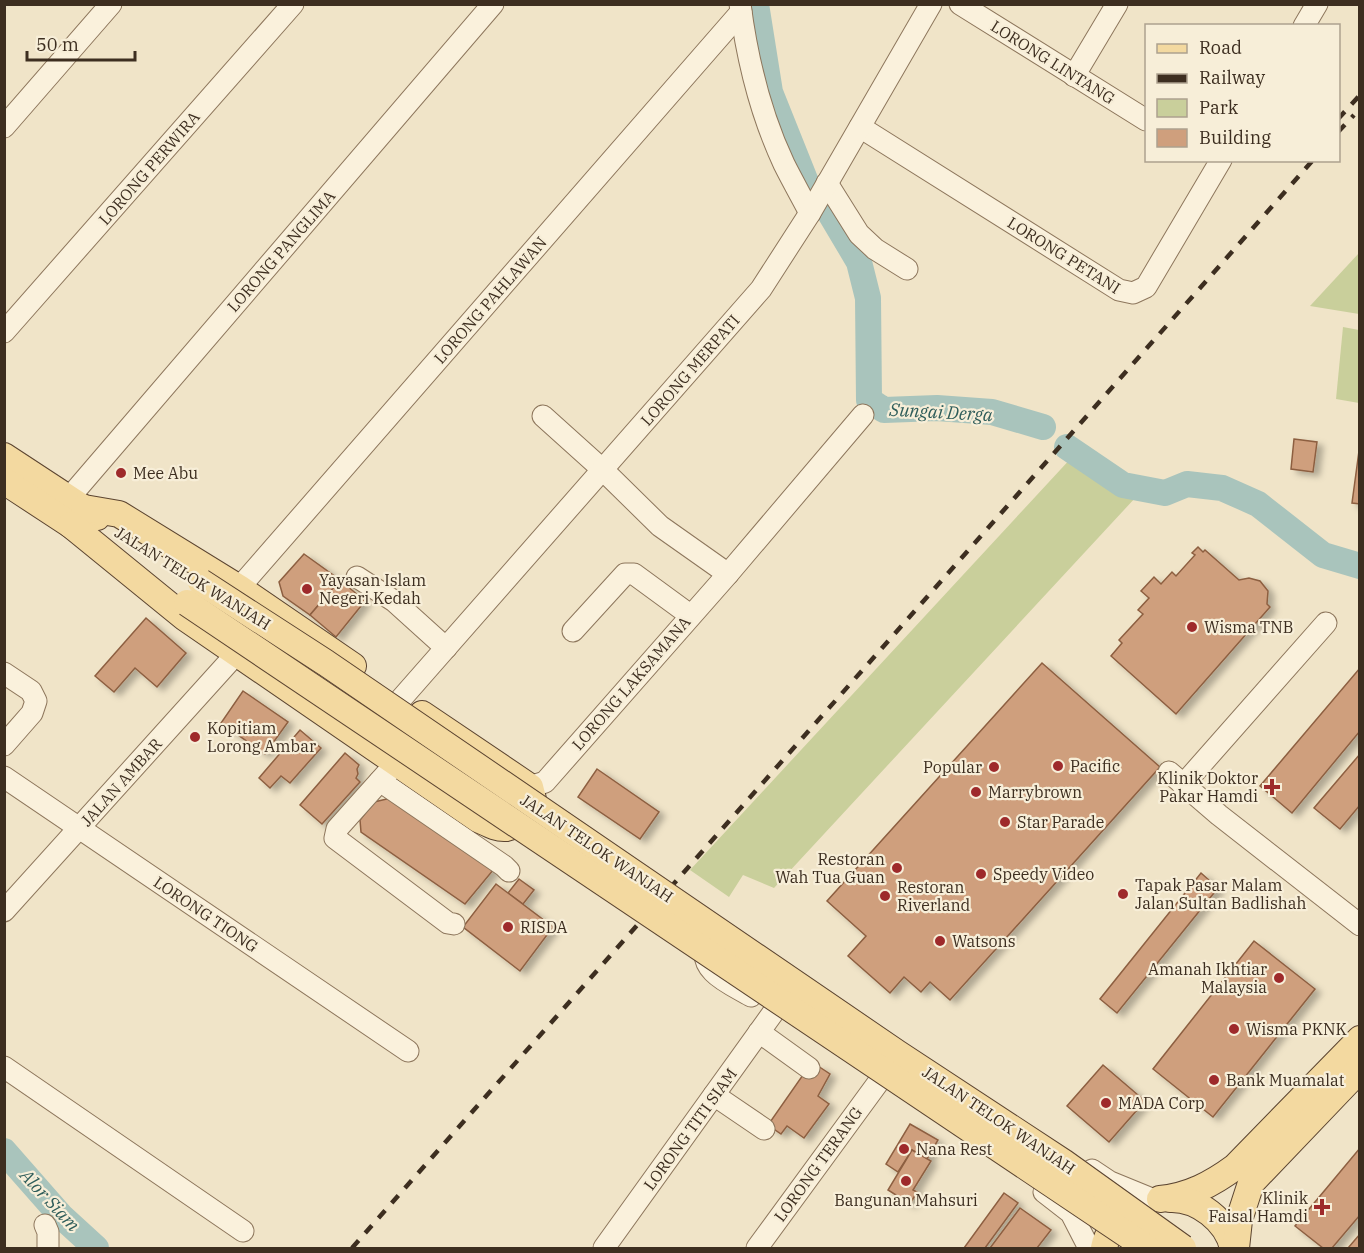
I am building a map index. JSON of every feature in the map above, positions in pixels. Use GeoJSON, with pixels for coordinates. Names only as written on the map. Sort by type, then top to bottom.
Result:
{"type":"FeatureCollection","features":[{"type":"Feature","properties":{"kind":"main road","name":"JALAN TELOK WANJAH"},"geometry":{"type":"LineString","coordinates":[[4,456],[75,510],[187,603],[1147,1248]]}},
{"type":"Feature","properties":{"kind":"main road","name":"JALAN TELOK WANJAH"},"geometry":{"type":"LineString","coordinates":[[4,481],[75,510],[201,582],[326,663],[897,1053],[1063,1162],[1183,1248]]}},
{"type":"Feature","properties":{"kind":"main road"},"geometry":{"type":"LineString","coordinates":[[75,510],[119,514],[239,588],[530,787],[533,800],[528,813],[519,823],[505,828],[499,827],[478,819],[388,772],[237,653],[184,617],[75,510]]}},
{"type":"Feature","properties":{"kind":"main road"},"geometry":{"type":"LineString","coordinates":[[1334,1065],[1359,1028]]}},
{"type":"Feature","properties":{"kind":"main road"},"geometry":{"type":"LineString","coordinates":[[1104,1248],[1116,1222],[1133,1208],[1157,1199],[1177,1197],[1192,1192],[1235,1167],[1359,1039]]}},
{"type":"Feature","properties":{"kind":"main road"},"geometry":{"type":"LineString","coordinates":[[1235,1248],[1239,1220],[1251,1182],[1359,1069]]}},
{"type":"Feature","properties":{"kind":"main road"},"geometry":{"type":"LineString","coordinates":[[1157,1199],[1183,1200],[1204,1209],[1226,1230],[1235,1248]]}},
{"type":"Feature","properties":{"kind":"street"},"geometry":{"type":"LineString","coordinates":[[4,127],[111,4]]}},
{"type":"Feature","properties":{"kind":"street","name":"LORONG PERWIRA"},"geometry":{"type":"LineString","coordinates":[[4,332],[293,4]]}},
{"type":"Feature","properties":{"kind":"street","name":"LORONG PANGLIMA"},"geometry":{"type":"LineString","coordinates":[[75,510],[493,4]]}},
{"type":"Feature","properties":{"kind":"street","name":"LORONG LINTANG"},"geometry":{"type":"LineString","coordinates":[[960,4],[1145,119]]}},
{"type":"Feature","properties":{"kind":"street"},"geometry":{"type":"LineString","coordinates":[[1074,76],[1117,4]]}},
{"type":"Feature","properties":{"kind":"street"},"geometry":{"type":"LineString","coordinates":[[1305,24],[1317,4]]}},
{"type":"Feature","properties":{"kind":"street","name":"LORONG MERPATI"},"geometry":{"type":"LineString","coordinates":[[401,699],[761,289],[810,213],[925,7]]}},
{"type":"Feature","properties":{"kind":"street"},"geometry":{"type":"LineString","coordinates":[[741,8],[765,116],[783,163],[810,213]]}},
{"type":"Feature","properties":{"kind":"street","name":"LORONG PAHLAWAN"},"geometry":{"type":"LineString","coordinates":[[239,588],[741,8]]}},
{"type":"Feature","properties":{"kind":"street","name":"LORONG PETANI"},"geometry":{"type":"LineString","coordinates":[[860,127],[1119,290],[1133,293],[1146,287],[1218,162]]}},
{"type":"Feature","properties":{"kind":"street"},"geometry":{"type":"LineString","coordinates":[[827,183],[859,234],[875,249],[907,268]]}},
{"type":"Feature","properties":{"kind":"street","name":"LORONG LAKSAMANA"},"geometry":{"type":"LineString","coordinates":[[530,787],[545,782],[728,574],[863,415]]}},
{"type":"Feature","properties":{"kind":"street"},"geometry":{"type":"LineString","coordinates":[[543,416],[660,526],[728,574]]}},
{"type":"Feature","properties":{"kind":"street"},"geometry":{"type":"LineString","coordinates":[[573,631],[625,574],[629,573],[634,574],[690,615]]}},
{"type":"Feature","properties":{"kind":"street"},"geometry":{"type":"LineString","coordinates":[[357,577],[394,601],[446,648]]}},
{"type":"Feature","properties":{"kind":"street"},"geometry":{"type":"LineString","coordinates":[[1326,623],[1176,778],[1359,925]]}},
{"type":"Feature","properties":{"kind":"street","name":"JALAN AMBAR"},"geometry":{"type":"LineString","coordinates":[[4,911],[237,653]]}},
{"type":"Feature","properties":{"kind":"street"},"geometry":{"type":"LineString","coordinates":[[4,673],[31,691],[36,701],[32,713],[4,745]]}},
{"type":"Feature","properties":{"kind":"street"},"geometry":{"type":"LineString","coordinates":[[454,924],[448,923],[335,838],[337,829],[388,772],[509,871]]}},
{"type":"Feature","properties":{"kind":"street","name":"LORONG TIONG"},"geometry":{"type":"LineString","coordinates":[[4,777],[408,1051]]}},
{"type":"Feature","properties":{"kind":"street"},"geometry":{"type":"LineString","coordinates":[[1089,1248],[1071,1213],[1022,1174],[775,1010],[713,973],[706,965],[705,950],[708,943],[714,937],[732,934],[786,966],[1110,1182],[1157,1199]]}},
{"type":"Feature","properties":{"kind":"street","name":"LORONG TITI SIAM"},"geometry":{"type":"LineString","coordinates":[[604,1248],[775,1010]]}},
{"type":"Feature","properties":{"kind":"street"},"geometry":{"type":"LineString","coordinates":[[759,1032],[808,1068]]}},
{"type":"Feature","properties":{"kind":"street"},"geometry":{"type":"LineString","coordinates":[[4,1067],[243,1231]]}},
{"type":"Feature","properties":{"kind":"street","name":"LORONG TERANG"},"geometry":{"type":"LineString","coordinates":[[757,1248],[880,1080]]}},
{"type":"Feature","properties":{"kind":"street"},"geometry":{"type":"LineString","coordinates":[[714,1095],[764,1129]]}},
{"type":"Feature","properties":{"kind":"street"},"geometry":{"type":"LineString","coordinates":[[45,1225],[48,1232],[48,1248]]}},
{"type":"Feature","properties":{"kind":"green space"},"geometry":{"type":"Polygon","coordinates":[[[1359,253],[1359,314],[1310,306],[1359,253]]]}},
{"type":"Feature","properties":{"kind":"green space"},"geometry":{"type":"Polygon","coordinates":[[[1343,327],[1359,330],[1359,403],[1336,399],[1343,327]]]}},
{"type":"Feature","properties":{"kind":"green space"},"geometry":{"type":"Polygon","coordinates":[[[1073,456],[1136,497],[774,888],[743,875],[729,897],[690,870],[1073,456]]]}},
{"type":"Feature","properties":{"kind":"building"},"geometry":{"type":"Polygon","coordinates":[[[1294,439],[1317,442],[1313,472],[1291,469],[1294,439]]]}},
{"type":"Feature","properties":{"kind":"building"},"geometry":{"type":"Polygon","coordinates":[[[1360,451],[1360,504],[1352,503],[1360,451]]]}},
{"type":"Feature","properties":{"kind":"building","name":"Wisma TNB"},"geometry":{"type":"Polygon","coordinates":[[[1198,547],[1203,552],[1205,550],[1239,580],[1249,578],[1260,581],[1268,591],[1267,604],[1270,607],[1176,714],[1111,656],[1122,643],[1119,640],[1143,614],[1138,610],[1149,598],[1141,591],[1154,577],[1161,584],[1172,572],[1176,576],[1195,555],[1192,553],[1198,547]]]}},
{"type":"Feature","properties":{"kind":"building","name":"Yayasan Islam Negeri Kedah"},"geometry":{"type":"Polygon","coordinates":[[[304,554],[340,580],[310,615],[283,596],[279,582],[304,554]]]}},
{"type":"Feature","properties":{"kind":"building"},"geometry":{"type":"Polygon","coordinates":[[[340,580],[365,601],[336,637],[310,615],[340,580]]]}},
{"type":"Feature","properties":{"kind":"building"},"geometry":{"type":"Polygon","coordinates":[[[146,618],[186,653],[157,687],[135,668],[114,692],[95,676],[146,618]]]}},
{"type":"Feature","properties":{"kind":"building","name":"Star Parade"},"geometry":{"type":"Polygon","coordinates":[[[1042,663],[1160,767],[950,1000],[930,982],[921,992],[904,977],[890,993],[848,956],[866,936],[827,901],[1042,663]]]}},
{"type":"Feature","properties":{"kind":"building"},"geometry":{"type":"Polygon","coordinates":[[[1360,668],[1360,731],[1292,813],[1260,786],[1360,668]]]}},
{"type":"Feature","properties":{"kind":"building"},"geometry":{"type":"Polygon","coordinates":[[[243,691],[288,722],[265,754],[221,723],[243,691]]]}},
{"type":"Feature","properties":{"kind":"building"},"geometry":{"type":"Polygon","coordinates":[[[300,730],[321,748],[290,783],[281,776],[270,788],[259,778],[300,730]]]}},
{"type":"Feature","properties":{"kind":"building"},"geometry":{"type":"Polygon","coordinates":[[[345,753],[359,765],[356,778],[360,782],[322,824],[300,805],[345,753]]]}},
{"type":"Feature","properties":{"kind":"building"},"geometry":{"type":"Polygon","coordinates":[[[1360,754],[1360,805],[1340,829],[1314,808],[1360,754]]]}},
{"type":"Feature","properties":{"kind":"building"},"geometry":{"type":"Polygon","coordinates":[[[597,769],[659,812],[640,839],[578,797],[597,769]]]}},
{"type":"Feature","properties":{"kind":"building"},"geometry":{"type":"Polygon","coordinates":[[[391,798],[494,869],[465,904],[361,832],[360,820],[374,802],[391,798]]]}},
{"type":"Feature","properties":{"kind":"building"},"geometry":{"type":"Polygon","coordinates":[[[1201,873],[1218,888],[1117,1013],[1100,999],[1201,873]]]}},
{"type":"Feature","properties":{"kind":"building"},"geometry":{"type":"Polygon","coordinates":[[[519,879],[534,890],[523,904],[508,893],[519,879]]]}},
{"type":"Feature","properties":{"kind":"building","name":"RISDA"},"geometry":{"type":"Polygon","coordinates":[[[496,884],[553,927],[520,971],[463,927],[496,884]]]}},
{"type":"Feature","properties":{"kind":"building","name":"Wisma PKNK"},"geometry":{"type":"Polygon","coordinates":[[[1254,941],[1315,989],[1213,1117],[1153,1069],[1254,941]]]}},
{"type":"Feature","properties":{"kind":"building","name":"MADA Corp"},"geometry":{"type":"Polygon","coordinates":[[[1103,1065],[1145,1101],[1109,1142],[1067,1106],[1103,1065]]]}},
{"type":"Feature","properties":{"kind":"building"},"geometry":{"type":"Polygon","coordinates":[[[818,1066],[830,1074],[818,1096],[829,1104],[804,1138],[787,1126],[781,1134],[768,1125],[805,1072],[818,1066]]]}},
{"type":"Feature","properties":{"kind":"building"},"geometry":{"type":"Polygon","coordinates":[[[910,1124],[938,1140],[927,1159],[912,1150],[898,1172],[886,1164],[910,1124]]]}},
{"type":"Feature","properties":{"kind":"building"},"geometry":{"type":"Polygon","coordinates":[[[1360,1148],[1360,1215],[1332,1248],[1323,1248],[1295,1226],[1360,1148]]]}},
{"type":"Feature","properties":{"kind":"building","name":"Bangunan Mahsuri"},"geometry":{"type":"Polygon","coordinates":[[[912,1150],[931,1161],[913,1190],[917,1192],[910,1204],[888,1190],[912,1150]]]}},
{"type":"Feature","properties":{"kind":"building"},"geometry":{"type":"Polygon","coordinates":[[[1004,1193],[1018,1203],[985,1248],[964,1248],[1004,1193]]]}},
{"type":"Feature","properties":{"kind":"building"},"geometry":{"type":"Polygon","coordinates":[[[1020,1208],[1051,1230],[1037,1248],[990,1248],[1020,1208]]]}},
{"type":"Feature","properties":{"kind":"building"},"geometry":{"type":"Polygon","coordinates":[[[1360,1234],[1360,1248],[1348,1248],[1360,1234]]]}},
{"type":"Feature","properties":{"kind":"waterway","name":"Sungai Derga"},"geometry":{"type":"LineString","coordinates":[[756,4],[770,92],[808,187]]}},
{"type":"Feature","properties":{"kind":"waterway","name":"Sungai Derga"},"geometry":{"type":"LineString","coordinates":[[824,203],[859,262],[868,298],[869,400],[884,410],[937,408],[992,412],[1043,427]]}},
{"type":"Feature","properties":{"kind":"waterway","name":"Sungai Derga"},"geometry":{"type":"LineString","coordinates":[[1067,447],[1123,485],[1165,493],[1187,484],[1222,488],[1258,504],[1323,555],[1360,566]]}},
{"type":"Feature","properties":{"kind":"waterway","name":"Alor Siam"},"geometry":{"type":"LineString","coordinates":[[4,1151],[61,1216],[96,1248]]}},
{"type":"Feature","properties":{"kind":"railway"},"geometry":{"type":"LineString","coordinates":[[1340,117],[1360,95]]}},
{"type":"Feature","properties":{"kind":"railway"},"geometry":{"type":"LineString","coordinates":[[1340,130],[1354,115]]}},
{"type":"Feature","properties":{"kind":"railway"},"geometry":{"type":"LineString","coordinates":[[352,1248],[1311,162]]}},
{"type":"Feature","properties":{"kind":"place","name":"Mee Abu"},"geometry":{"type":"Point","coordinates":[121,473]}},
{"type":"Feature","properties":{"kind":"place","name":"Yayasan Islam Negeri Kedah"},"geometry":{"type":"Point","coordinates":[307,589]}},
{"type":"Feature","properties":{"kind":"place","name":"Wisma TNB"},"geometry":{"type":"Point","coordinates":[1192,627]}},
{"type":"Feature","properties":{"kind":"place","name":"Kopitiam Lorong Ambar"},"geometry":{"type":"Point","coordinates":[195,737]}},
{"type":"Feature","properties":{"kind":"place","name":"Pacific"},"geometry":{"type":"Point","coordinates":[1058,766]}},
{"type":"Feature","properties":{"kind":"place","name":"Popular"},"geometry":{"type":"Point","coordinates":[994,767]}},
{"type":"Feature","properties":{"kind":"place","name":"Klinik Doktor Pakar Hamdi"},"geometry":{"type":"Point","coordinates":[1272,787]}},
{"type":"Feature","properties":{"kind":"place","name":"Marrybrown"},"geometry":{"type":"Point","coordinates":[976,792]}},
{"type":"Feature","properties":{"kind":"place","name":"Star Parade"},"geometry":{"type":"Point","coordinates":[1005,822]}},
{"type":"Feature","properties":{"kind":"place","name":"Restoran Wah Tua Guan"},"geometry":{"type":"Point","coordinates":[897,868]}},
{"type":"Feature","properties":{"kind":"place","name":"Speedy Video"},"geometry":{"type":"Point","coordinates":[981,874]}},
{"type":"Feature","properties":{"kind":"place","name":"Tapak Pasar Malam Jalan Sultan Badlishah"},"geometry":{"type":"Point","coordinates":[1123,894]}},
{"type":"Feature","properties":{"kind":"place","name":"Restoran Riverland"},"geometry":{"type":"Point","coordinates":[885,896]}},
{"type":"Feature","properties":{"kind":"place","name":"RISDA"},"geometry":{"type":"Point","coordinates":[508,927]}},
{"type":"Feature","properties":{"kind":"place","name":"Watsons"},"geometry":{"type":"Point","coordinates":[940,941]}},
{"type":"Feature","properties":{"kind":"place","name":"Amanah Ikhtiar Malaysia"},"geometry":{"type":"Point","coordinates":[1279,978]}},
{"type":"Feature","properties":{"kind":"place","name":"Wisma PKNK"},"geometry":{"type":"Point","coordinates":[1234,1029]}},
{"type":"Feature","properties":{"kind":"place","name":"Bank Muamalat"},"geometry":{"type":"Point","coordinates":[1214,1080]}},
{"type":"Feature","properties":{"kind":"place","name":"MADA Corp"},"geometry":{"type":"Point","coordinates":[1106,1103]}},
{"type":"Feature","properties":{"kind":"place","name":"Nana Rest"},"geometry":{"type":"Point","coordinates":[904,1149]}},
{"type":"Feature","properties":{"kind":"place","name":"Bangunan Mahsuri"},"geometry":{"type":"Point","coordinates":[906,1181]}},
{"type":"Feature","properties":{"kind":"place","name":"Klinik Faisal Hamdi"},"geometry":{"type":"Point","coordinates":[1322,1207]}}]}
